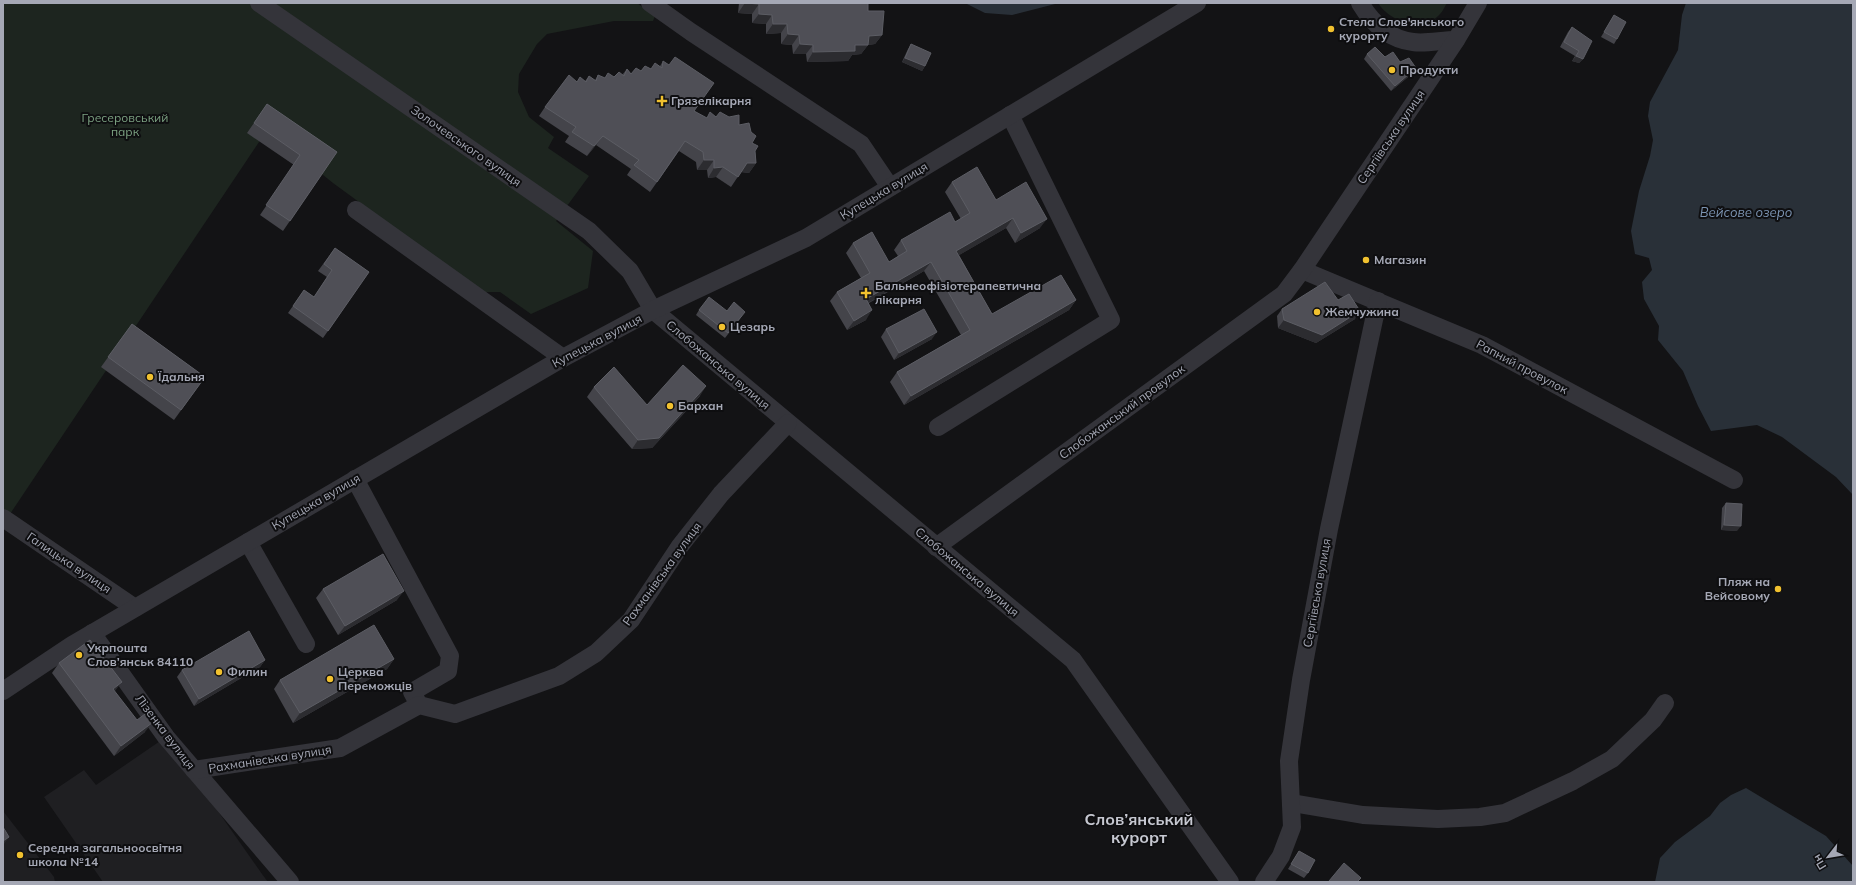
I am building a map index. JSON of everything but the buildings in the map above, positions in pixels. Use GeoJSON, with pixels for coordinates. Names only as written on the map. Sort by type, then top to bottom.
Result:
{"type":"FeatureCollection","features":[{"type":"Feature","properties":{"kind":"street","name":"Золочевського вулиця"},"geometry":{"type":"LineString","coordinates":[[258,3],[588,231],[630,272],[653,310]]}},
{"type":"Feature","properties":{"kind":"street"},"geometry":{"type":"LineString","coordinates":[[650,3],[691,32],[861,144],[890,188]]}},
{"type":"Feature","properties":{"kind":"street","name":"Купецька вулиця"},"geometry":{"type":"LineString","coordinates":[[3,690],[92,633],[564,358],[653,310],[806,238],[1197,3]]}},
{"type":"Feature","properties":{"kind":"street"},"geometry":{"type":"LineString","coordinates":[[1360,3],[1373,22],[1391,36],[1413,42],[1456,40]]}},
{"type":"Feature","properties":{"kind":"street","name":"Сергіївська вулиця"},"geometry":{"type":"LineString","coordinates":[[1302,270],[1456,40],[1478,3]]}},
{"type":"Feature","properties":{"kind":"street"},"geometry":{"type":"LineString","coordinates":[[938,427],[1111,320],[1010,115]]}},
{"type":"Feature","properties":{"kind":"street"},"geometry":{"type":"LineString","coordinates":[[356,210],[564,358]]}},
{"type":"Feature","properties":{"kind":"street","name":"Рапний провулок"},"geometry":{"type":"LineString","coordinates":[[1302,270],[1482,345],[1734,480]]}},
{"type":"Feature","properties":{"kind":"street","name":"Слобожанський провулок"},"geometry":{"type":"LineString","coordinates":[[936,547],[1284,294],[1302,270]]}},
{"type":"Feature","properties":{"kind":"street","name":"Сергіївська вулиця"},"geometry":{"type":"LineString","coordinates":[[1264,882],[1281,856],[1292,827],[1289,761],[1301,680],[1329,529],[1378,301]]}},
{"type":"Feature","properties":{"kind":"street","name":"Слобожанська вулиця"},"geometry":{"type":"LineString","coordinates":[[653,310],[1073,660],[1230,882]]}},
{"type":"Feature","properties":{"kind":"street","name":"Рахманівська вулиця"},"geometry":{"type":"LineString","coordinates":[[194,770],[340,748],[419,705],[455,714],[559,676],[596,653],[631,620],[684,540],[721,494],[788,423]]}},
{"type":"Feature","properties":{"kind":"street"},"geometry":{"type":"LineString","coordinates":[[355,480],[450,656],[448,671],[412,692],[419,705]]}},
{"type":"Feature","properties":{"kind":"street","name":"Галицька вулиця"},"geometry":{"type":"LineString","coordinates":[[3,518],[136,608]]}},
{"type":"Feature","properties":{"kind":"street"},"geometry":{"type":"LineString","coordinates":[[248,542],[306,644]]}},
{"type":"Feature","properties":{"kind":"street","name":"Лізенка вулиця"},"geometry":{"type":"LineString","coordinates":[[92,633],[166,737],[290,882]]}},
{"type":"Feature","properties":{"kind":"street"},"geometry":{"type":"LineString","coordinates":[[1292,803],[1362,814],[1438,818],[1480,817],[1505,813],[1573,781],[1612,759],[1653,720],[1664,703]]}},
{"type":"Feature","properties":{"kind":"shaded area"},"geometry":{"type":"Polygon","coordinates":[[[166,737],[268,882],[103,882],[44,797],[84,770],[96,785],[166,737]]]}},
{"type":"Feature","properties":{"kind":"shaded area","name":"Середня загальноосвітня школа №14"},"geometry":{"type":"Polygon","coordinates":[[[3,811],[54,877],[55,882],[3,882],[3,811]]]}},
{"type":"Feature","properties":{"kind":"green space","name":"Гресеровський парк"},"geometry":{"type":"Polygon","coordinates":[[[3,3],[637,3],[655,16],[653,21],[614,21],[547,34],[537,44],[519,74],[518,92],[529,117],[554,137],[548,148],[589,176],[556,221],[593,251],[588,288],[531,314],[500,292],[482,292],[333,183],[267,130],[10,514],[3,510],[3,3]]]}},
{"type":"Feature","properties":{"kind":"green space"},"geometry":{"type":"Polygon","coordinates":[[[1378,3],[1447,3],[1441,13],[1433,20],[1416,24],[1398,20],[1383,10],[1378,3]]]}},
{"type":"Feature","properties":{"kind":"water"},"geometry":{"type":"Polygon","coordinates":[[[965,3],[1059,3],[1012,15],[985,13],[965,3]]]}},
{"type":"Feature","properties":{"kind":"water","name":"Вейсове озеро"},"geometry":{"type":"Polygon","coordinates":[[[1686,3],[1853,3],[1853,495],[1836,477],[1782,437],[1757,425],[1711,431],[1698,406],[1683,371],[1658,340],[1659,326],[1644,299],[1642,282],[1652,270],[1649,258],[1635,254],[1631,231],[1639,191],[1650,156],[1653,140],[1648,116],[1650,102],[1678,50],[1682,15],[1686,3]]]}},
{"type":"Feature","properties":{"kind":"water"},"geometry":{"type":"Polygon","coordinates":[[[1746,788],[1826,836],[1853,866],[1853,882],[1655,882],[1660,858],[1675,842],[1710,816],[1720,803],[1731,795],[1746,788]]]}},
{"type":"Feature","properties":{"kind":"place","name":"Стела Слов'янського курорту"},"geometry":{"type":"Point","coordinates":[1331,29]}},
{"type":"Feature","properties":{"kind":"place","name":"Продукти"},"geometry":{"type":"Point","coordinates":[1392,70]}},
{"type":"Feature","properties":{"kind":"place","name":"Грязелікарня"},"geometry":{"type":"Point","coordinates":[662,101]}},
{"type":"Feature","properties":{"kind":"place","name":"Магазин"},"geometry":{"type":"Point","coordinates":[1366,260]}},
{"type":"Feature","properties":{"kind":"place","name":"Бальнеофізіотерапевтична лікарня"},"geometry":{"type":"Point","coordinates":[866,293]}},
{"type":"Feature","properties":{"kind":"place","name":"Жемчужина"},"geometry":{"type":"Point","coordinates":[1317,312]}},
{"type":"Feature","properties":{"kind":"place","name":"Цезарь"},"geometry":{"type":"Point","coordinates":[722,327]}},
{"type":"Feature","properties":{"kind":"place","name":"Їдальня"},"geometry":{"type":"Point","coordinates":[150,377]}},
{"type":"Feature","properties":{"kind":"place","name":"Бархан"},"geometry":{"type":"Point","coordinates":[670,406]}},
{"type":"Feature","properties":{"kind":"place","name":"Пляж на Вейсовому"},"geometry":{"type":"Point","coordinates":[1778,589]}},
{"type":"Feature","properties":{"kind":"place","name":"Укрпошта Слов’янськ 84110"},"geometry":{"type":"Point","coordinates":[79,655]}},
{"type":"Feature","properties":{"kind":"place","name":"Филин"},"geometry":{"type":"Point","coordinates":[219,672]}},
{"type":"Feature","properties":{"kind":"place","name":"Церква Переможців"},"geometry":{"type":"Point","coordinates":[330,679]}},
{"type":"Feature","properties":{"kind":"place","name":"Середня загальноосвітня школа №14"},"geometry":{"type":"Point","coordinates":[20,855]}},
{"type":"Feature","properties":{"kind":"district","name":"Слов’янський курорт"},"geometry":{"type":"Point","coordinates":[1139,828]}}]}
